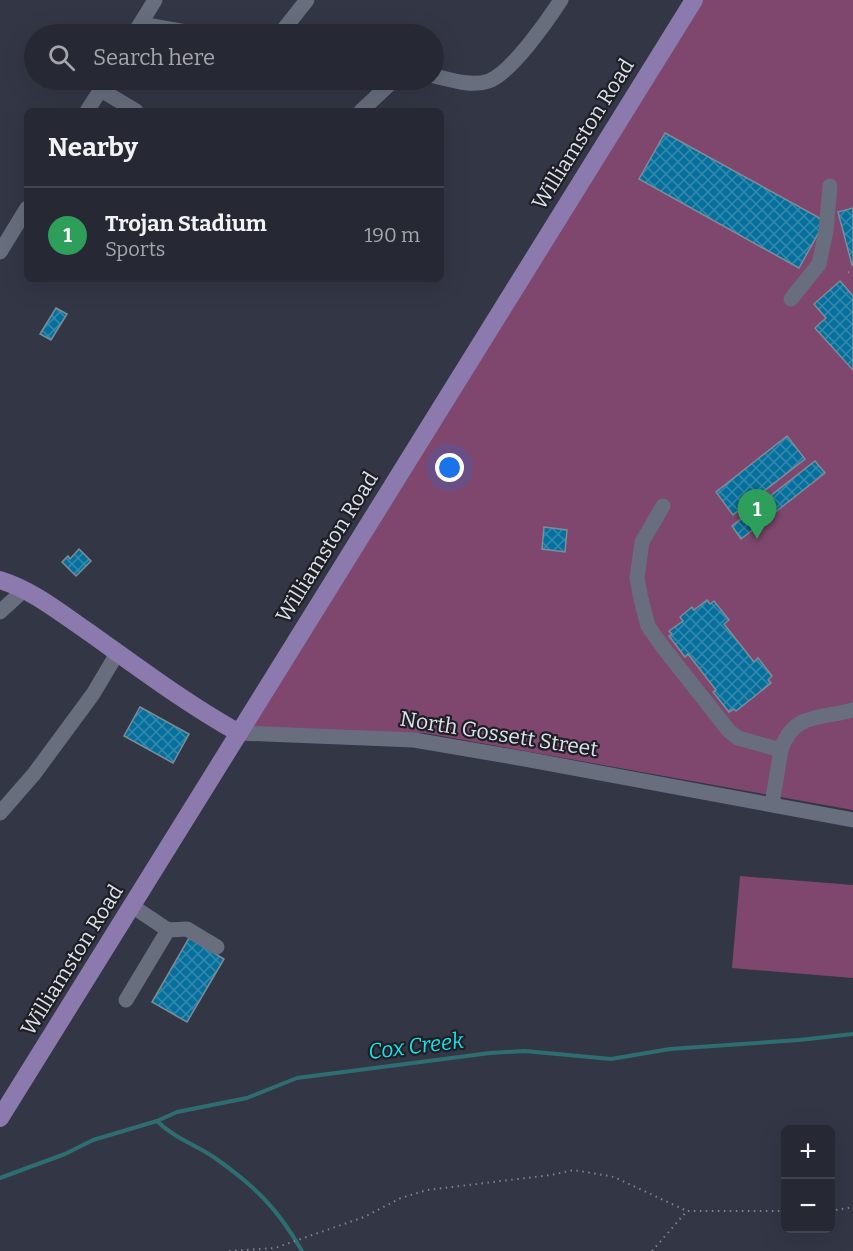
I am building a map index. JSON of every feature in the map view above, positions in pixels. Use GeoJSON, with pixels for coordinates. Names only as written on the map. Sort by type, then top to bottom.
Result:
{"type":"FeatureCollection","features":[{"type":"Feature","properties":{"kind":"main road","name":"Williamston Road"},"geometry":{"type":"LineString","coordinates":[[0,1118],[694,0]]}},
{"type":"Feature","properties":{"kind":"main road","name":"North Gossett Street"},"geometry":{"type":"LineString","coordinates":[[0,580],[24,590],[60,612],[207,715],[239,733]]}},
{"type":"Feature","properties":{"kind":"street"},"geometry":{"type":"LineString","coordinates":[[141,24],[155,0]]}},
{"type":"Feature","properties":{"kind":"street"},"geometry":{"type":"LineString","coordinates":[[288,24],[307,0]]}},
{"type":"Feature","properties":{"kind":"street"},"geometry":{"type":"LineString","coordinates":[[444,78],[471,83],[490,81],[511,65],[561,0]]}},
{"type":"Feature","properties":{"kind":"street"},"geometry":{"type":"LineString","coordinates":[[89,108],[101,90]]}},
{"type":"Feature","properties":{"kind":"street"},"geometry":{"type":"LineString","coordinates":[[110,90],[132,108]]}},
{"type":"Feature","properties":{"kind":"street"},"geometry":{"type":"LineString","coordinates":[[364,108],[383,90]]}},
{"type":"Feature","properties":{"kind":"street"},"geometry":{"type":"LineString","coordinates":[[791,298],[819,264],[826,231],[830,186]]}},
{"type":"Feature","properties":{"kind":"street"},"geometry":{"type":"LineString","coordinates":[[0,252],[24,213]]}},
{"type":"Feature","properties":{"kind":"street"},"geometry":{"type":"LineString","coordinates":[[663,506],[642,542],[639,558],[637,578],[648,626],[729,731],[738,738],[781,750]]}},
{"type":"Feature","properties":{"kind":"street"},"geometry":{"type":"LineString","coordinates":[[0,612],[24,590]]}},
{"type":"Feature","properties":{"kind":"street"},"geometry":{"type":"LineString","coordinates":[[0,813],[34,774],[93,694],[118,652]]}},
{"type":"Feature","properties":{"kind":"street"},"geometry":{"type":"LineString","coordinates":[[772,804],[781,750],[792,728],[810,719],[853,710]]}},
{"type":"Feature","properties":{"kind":"street","name":"North Gossett Street"},"geometry":{"type":"LineString","coordinates":[[239,733],[414,740],[853,820]]}},
{"type":"Feature","properties":{"kind":"street"},"geometry":{"type":"LineString","coordinates":[[132,906],[168,930],[187,929],[217,947]]}},
{"type":"Feature","properties":{"kind":"street"},"geometry":{"type":"LineString","coordinates":[[126,1000],[168,930]]}},
{"type":"Feature","properties":{"kind":"path"},"geometry":{"type":"LineString","coordinates":[[848,272],[853,274]]}},
{"type":"Feature","properties":{"kind":"path"},"geometry":{"type":"LineString","coordinates":[[229,1251],[274,1248],[364,1217],[401,1198],[427,1190],[551,1175],[574,1170],[614,1177],[687,1211],[781,1211]]}},
{"type":"Feature","properties":{"kind":"path"},"geometry":{"type":"LineString","coordinates":[[835,1210],[853,1207]]}},
{"type":"Feature","properties":{"kind":"path"},"geometry":{"type":"LineString","coordinates":[[652,1251],[687,1211]]}},
{"type":"Feature","properties":{"kind":"shaded area"},"geometry":{"type":"Polygon","coordinates":[[[693,0],[853,0],[853,810],[425,733],[239,733],[693,0]]]}},
{"type":"Feature","properties":{"kind":"shaded area"},"geometry":{"type":"Polygon","coordinates":[[[740,876],[853,885],[853,978],[732,968],[740,876]]]}},
{"type":"Feature","properties":{"kind":"building"},"geometry":{"type":"Polygon","coordinates":[[[665,133],[825,221],[799,268],[639,179],[665,133]]]}},
{"type":"Feature","properties":{"kind":"building"},"geometry":{"type":"Polygon","coordinates":[[[853,208],[853,264],[852,265],[838,212],[853,208]]]}},
{"type":"Feature","properties":{"kind":"building"},"geometry":{"type":"Polygon","coordinates":[[[840,281],[853,296],[853,370],[815,328],[826,318],[814,304],[840,281]]]}},
{"type":"Feature","properties":{"kind":"building"},"geometry":{"type":"Polygon","coordinates":[[[56,308],[67,314],[51,340],[40,334],[56,308]]]}},
{"type":"Feature","properties":{"kind":"building"},"geometry":{"type":"Polygon","coordinates":[[[787,436],[805,459],[733,515],[716,492],[787,436]]]}},
{"type":"Feature","properties":{"kind":"building"},"geometry":{"type":"Polygon","coordinates":[[[815,461],[825,473],[741,539],[732,526],[815,461]]]}},
{"type":"Feature","properties":{"kind":"building"},"geometry":{"type":"Polygon","coordinates":[[[544,527],[567,530],[565,552],[542,549],[544,527]]]}},
{"type":"Feature","properties":{"kind":"building"},"geometry":{"type":"Polygon","coordinates":[[[79,549],[91,561],[76,576],[62,562],[68,556],[70,559],[79,549]]]}},
{"type":"Feature","properties":{"kind":"building"},"geometry":{"type":"Polygon","coordinates":[[[707,600],[710,604],[714,601],[729,620],[724,624],[754,662],[758,658],[772,676],[768,680],[771,683],[736,711],[734,709],[729,712],[713,692],[716,690],[688,654],[685,657],[669,636],[672,634],[669,631],[683,621],[680,617],[692,607],[694,610],[707,600]]]}},
{"type":"Feature","properties":{"kind":"building"},"geometry":{"type":"Polygon","coordinates":[[[140,707],[189,734],[173,763],[124,736],[140,707]]]}},
{"type":"Feature","properties":{"kind":"building"},"geometry":{"type":"Polygon","coordinates":[[[189,938],[224,959],[187,1022],[152,1002],[189,938]]]}},
{"type":"Feature","properties":{"kind":"waterway","name":"Cox Creek"},"geometry":{"type":"LineString","coordinates":[[0,1178],[65,1154],[93,1140],[157,1121],[177,1112],[247,1098],[297,1078],[490,1053],[525,1051],[611,1059],[670,1049],[853,1034]]}},
{"type":"Feature","properties":{"kind":"waterway"},"geometry":{"type":"LineString","coordinates":[[157,1121],[242,1178],[274,1210],[302,1251]]}},
{"type":"Feature","properties":{"kind":"place","name":"Trojan Stadium"},"geometry":{"type":"Point","coordinates":[757,539]}}]}
